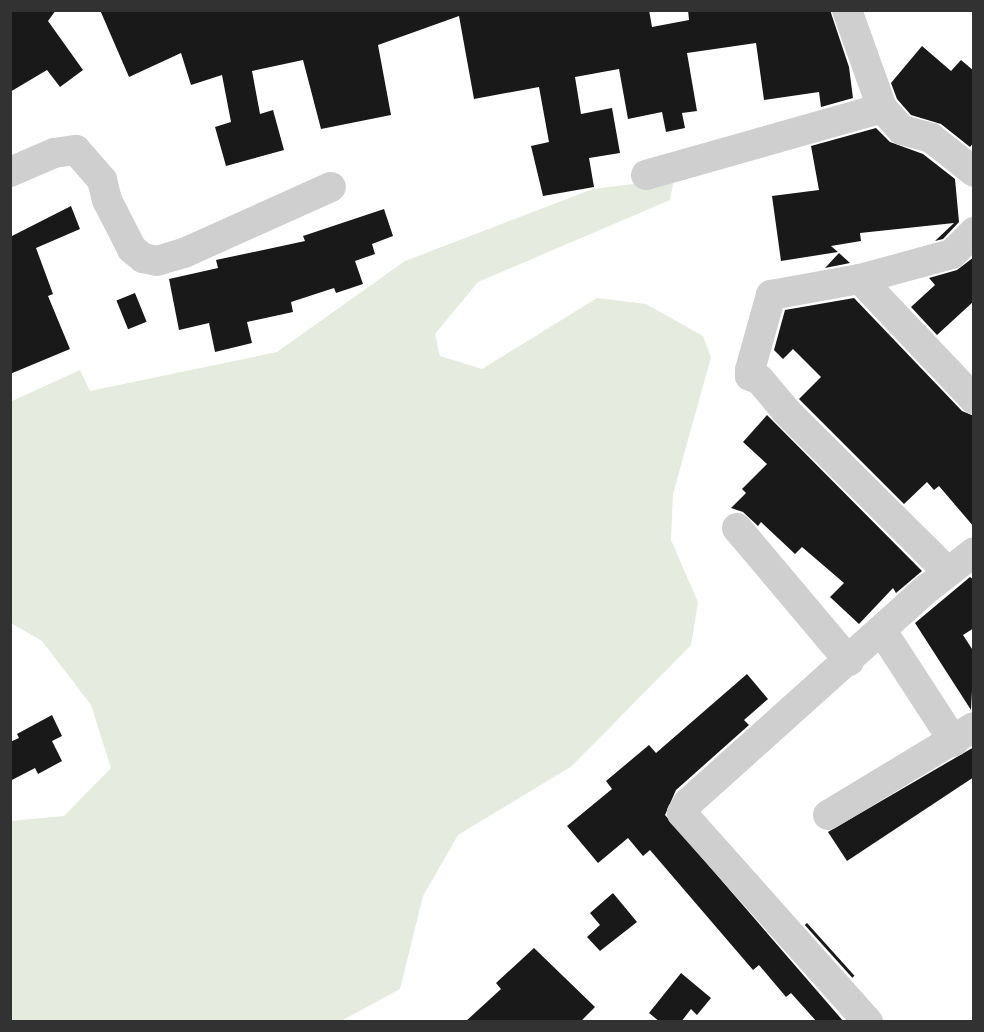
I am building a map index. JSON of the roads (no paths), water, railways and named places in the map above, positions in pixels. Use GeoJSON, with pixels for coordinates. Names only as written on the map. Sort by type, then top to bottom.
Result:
{"type":"FeatureCollection","features":[{"type":"Feature","properties":{"kind":"street"},"geometry":{"type":"LineString","coordinates":[[847,10],[882,108],[902,130],[931,138],[974,172]]}},
{"type":"Feature","properties":{"kind":"street"},"geometry":{"type":"LineString","coordinates":[[646,175],[882,108]]}},
{"type":"Feature","properties":{"kind":"street"},"geometry":{"type":"LineString","coordinates":[[10,172],[54,153],[76,150],[102,180],[107,200],[132,249],[143,258],[157,261],[184,253],[331,187]]}},
{"type":"Feature","properties":{"kind":"street"},"geometry":{"type":"LineString","coordinates":[[948,572],[787,412],[760,380],[750,376],[755,341],[771,295],[860,279],[952,254],[974,232]]}},
{"type":"Feature","properties":{"kind":"street"},"geometry":{"type":"LineString","coordinates":[[860,279],[974,399]]}},
{"type":"Feature","properties":{"kind":"street"},"geometry":{"type":"LineString","coordinates":[[736,528],[849,661]]}},
{"type":"Feature","properties":{"kind":"street"},"geometry":{"type":"LineString","coordinates":[[868,1022],[682,813],[688,802],[948,572],[974,552]]}},
{"type":"Feature","properties":{"kind":"street"},"geometry":{"type":"LineString","coordinates":[[828,815],[964,735],[882,631]]}}]}
